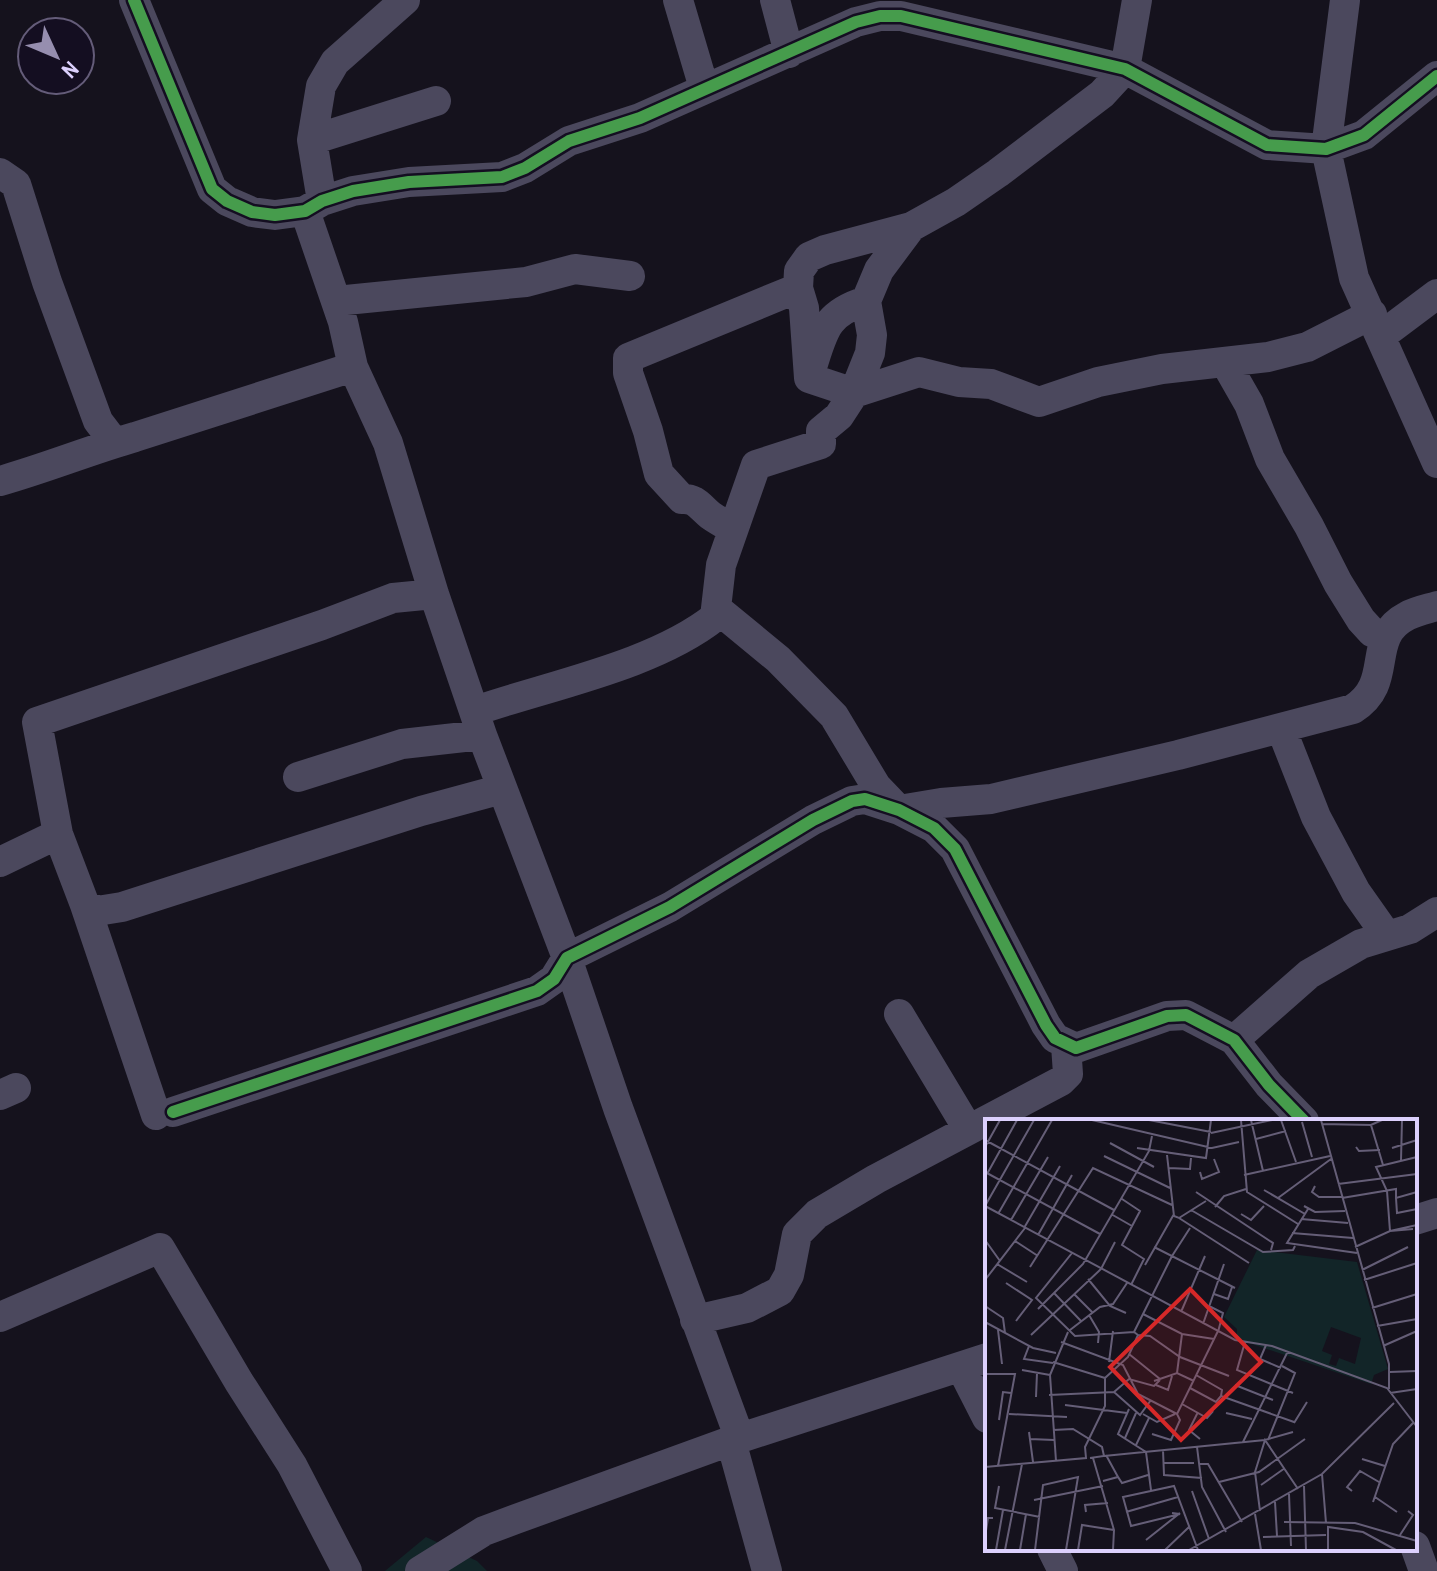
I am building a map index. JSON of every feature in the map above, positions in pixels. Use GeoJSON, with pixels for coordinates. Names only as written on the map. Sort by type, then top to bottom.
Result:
{"type":"FeatureCollection","features":[{"type":"Feature","properties":{"kind":"street"},"geometry":{"type":"LineString","coordinates":[[134,0],[212,189],[227,201],[252,212],[275,215],[314,206],[353,191],[409,182],[502,177],[525,168],[569,141],[640,118],[856,22],[880,16],[901,16],[1125,69],[1267,145],[1326,149],[1364,135],[1437,76]]}},
{"type":"Feature","properties":{"kind":"street"},"geometry":{"type":"LineString","coordinates":[[405,0],[335,62],[321,86],[312,140],[314,206],[353,367],[388,443],[434,594],[478,723],[567,958],[695,1320],[736,1440],[767,1571]]}},
{"type":"Feature","properties":{"kind":"street"},"geometry":{"type":"LineString","coordinates":[[678,0],[704,88]]}},
{"type":"Feature","properties":{"kind":"street"},"geometry":{"type":"LineString","coordinates":[[775,0],[789,53]]}},
{"type":"Feature","properties":{"kind":"street"},"geometry":{"type":"LineString","coordinates":[[809,378],[804,308],[798,288],[799,271],[809,257],[911,227],[956,202],[1102,94],[1125,69],[1137,0]]}},
{"type":"Feature","properties":{"kind":"street"},"geometry":{"type":"LineString","coordinates":[[1345,0],[1326,149],[1354,278],[1437,463]]}},
{"type":"Feature","properties":{"kind":"street"},"geometry":{"type":"LineString","coordinates":[[312,140],[436,101]]}},
{"type":"Feature","properties":{"kind":"street"},"geometry":{"type":"LineString","coordinates":[[0,173],[16,184],[47,282],[98,421],[114,442]]}},
{"type":"Feature","properties":{"kind":"street"},"geometry":{"type":"LineString","coordinates":[[298,777],[478,723],[694,634],[715,617],[721,565],[756,465],[821,444],[821,431],[839,416],[854,393],[870,353],[872,335],[866,301],[879,270],[911,227]]}},
{"type":"Feature","properties":{"kind":"street"},"geometry":{"type":"LineString","coordinates":[[336,301],[526,282],[575,269],[630,276]]}},
{"type":"Feature","properties":{"kind":"street"},"geometry":{"type":"LineString","coordinates":[[733,529],[710,515],[698,503],[688,498],[682,499],[659,474],[628,373],[628,358],[798,288]]}},
{"type":"Feature","properties":{"kind":"street"},"geometry":{"type":"LineString","coordinates":[[809,378],[854,393],[919,372],[959,382],[991,384],[1039,402],[1098,382],[1162,369],[1268,357],[1307,347],[1377,325],[1437,294]]}},
{"type":"Feature","properties":{"kind":"street"},"geometry":{"type":"LineString","coordinates":[[809,378],[825,326],[844,311],[866,301]]}},
{"type":"Feature","properties":{"kind":"street"},"geometry":{"type":"LineString","coordinates":[[1225,362],[1249,404],[1270,459],[1338,583],[1361,620],[1372,632],[1386,637]]}},
{"type":"Feature","properties":{"kind":"street"},"geometry":{"type":"LineString","coordinates":[[0,481],[353,367]]}},
{"type":"Feature","properties":{"kind":"street"},"geometry":{"type":"LineString","coordinates":[[434,594],[393,598],[37,722],[58,834],[164,1114],[537,991],[554,979],[567,958],[670,907],[835,808],[865,799],[899,810],[934,828],[955,849],[1055,1038],[1076,1048],[1167,1016],[1186,1015],[1234,1040],[1269,1085],[1302,1119]]}},
{"type":"Feature","properties":{"kind":"street"},"geometry":{"type":"LineString","coordinates":[[899,810],[991,799],[1353,709],[1363,703],[1376,686],[1380,650],[1386,637],[1405,616],[1437,606]]}},
{"type":"Feature","properties":{"kind":"street"},"geometry":{"type":"LineString","coordinates":[[716,608],[778,659],[834,716],[876,786],[899,810]]}},
{"type":"Feature","properties":{"kind":"street"},"geometry":{"type":"LineString","coordinates":[[1281,728],[1316,817],[1356,892],[1387,936]]}},
{"type":"Feature","properties":{"kind":"street"},"geometry":{"type":"LineString","coordinates":[[85,905],[97,911],[122,907],[421,811],[502,789]]}},
{"type":"Feature","properties":{"kind":"street"},"geometry":{"type":"LineString","coordinates":[[0,862],[58,834]]}},
{"type":"Feature","properties":{"kind":"street"},"geometry":{"type":"LineString","coordinates":[[1234,1040],[1309,974],[1361,944],[1410,929],[1437,912]]}},
{"type":"Feature","properties":{"kind":"street"},"geometry":{"type":"LineString","coordinates":[[899,1014],[968,1129]]}},
{"type":"Feature","properties":{"kind":"street"},"geometry":{"type":"LineString","coordinates":[[987,1119],[1061,1081],[1068,1074],[1066,1045]]}},
{"type":"Feature","properties":{"kind":"street"},"geometry":{"type":"LineString","coordinates":[[695,1320],[747,1308],[780,1291],[789,1275],[797,1234],[817,1214],[985,1120]]}},
{"type":"Feature","properties":{"kind":"street"},"geometry":{"type":"LineString","coordinates":[[1417,1219],[1437,1213]]}},
{"type":"Feature","properties":{"kind":"street"},"geometry":{"type":"LineString","coordinates":[[0,1317],[160,1248],[207,1330],[292,1465],[347,1571]]}},
{"type":"Feature","properties":{"kind":"street"},"geometry":{"type":"LineString","coordinates":[[420,1571],[484,1531],[736,1440],[974,1362],[985,1409]]}},
{"type":"Feature","properties":{"kind":"street"},"geometry":{"type":"LineString","coordinates":[[1053,1551],[1063,1571]]}},
{"type":"Feature","properties":{"kind":"street"},"geometry":{"type":"LineString","coordinates":[[1417,1551],[1424,1571]]}},
{"type":"Feature","properties":{"kind":"green space"},"geometry":{"type":"Polygon","coordinates":[[[426,1537],[477,1561],[487,1571],[385,1571],[426,1537]]]}},
{"type":"Feature","properties":{"kind":"cycle path"},"geometry":{"type":"LineString","coordinates":[[134,0],[212,189],[227,201],[252,212],[275,215],[305,211],[322,201],[353,191],[409,182],[502,177],[525,168],[569,141],[640,118],[856,22],[880,16],[901,16],[1125,69],[1267,145],[1326,149],[1364,135],[1437,76]]}},
{"type":"Feature","properties":{"kind":"cycle path"},"geometry":{"type":"LineString","coordinates":[[173,1112],[537,991],[554,979],[567,958],[670,907],[813,820],[852,801],[865,799],[899,810],[934,828],[955,849],[1055,1038],[1076,1048],[1167,1016],[1186,1015],[1234,1040],[1269,1085],[1302,1119]]}}]}
